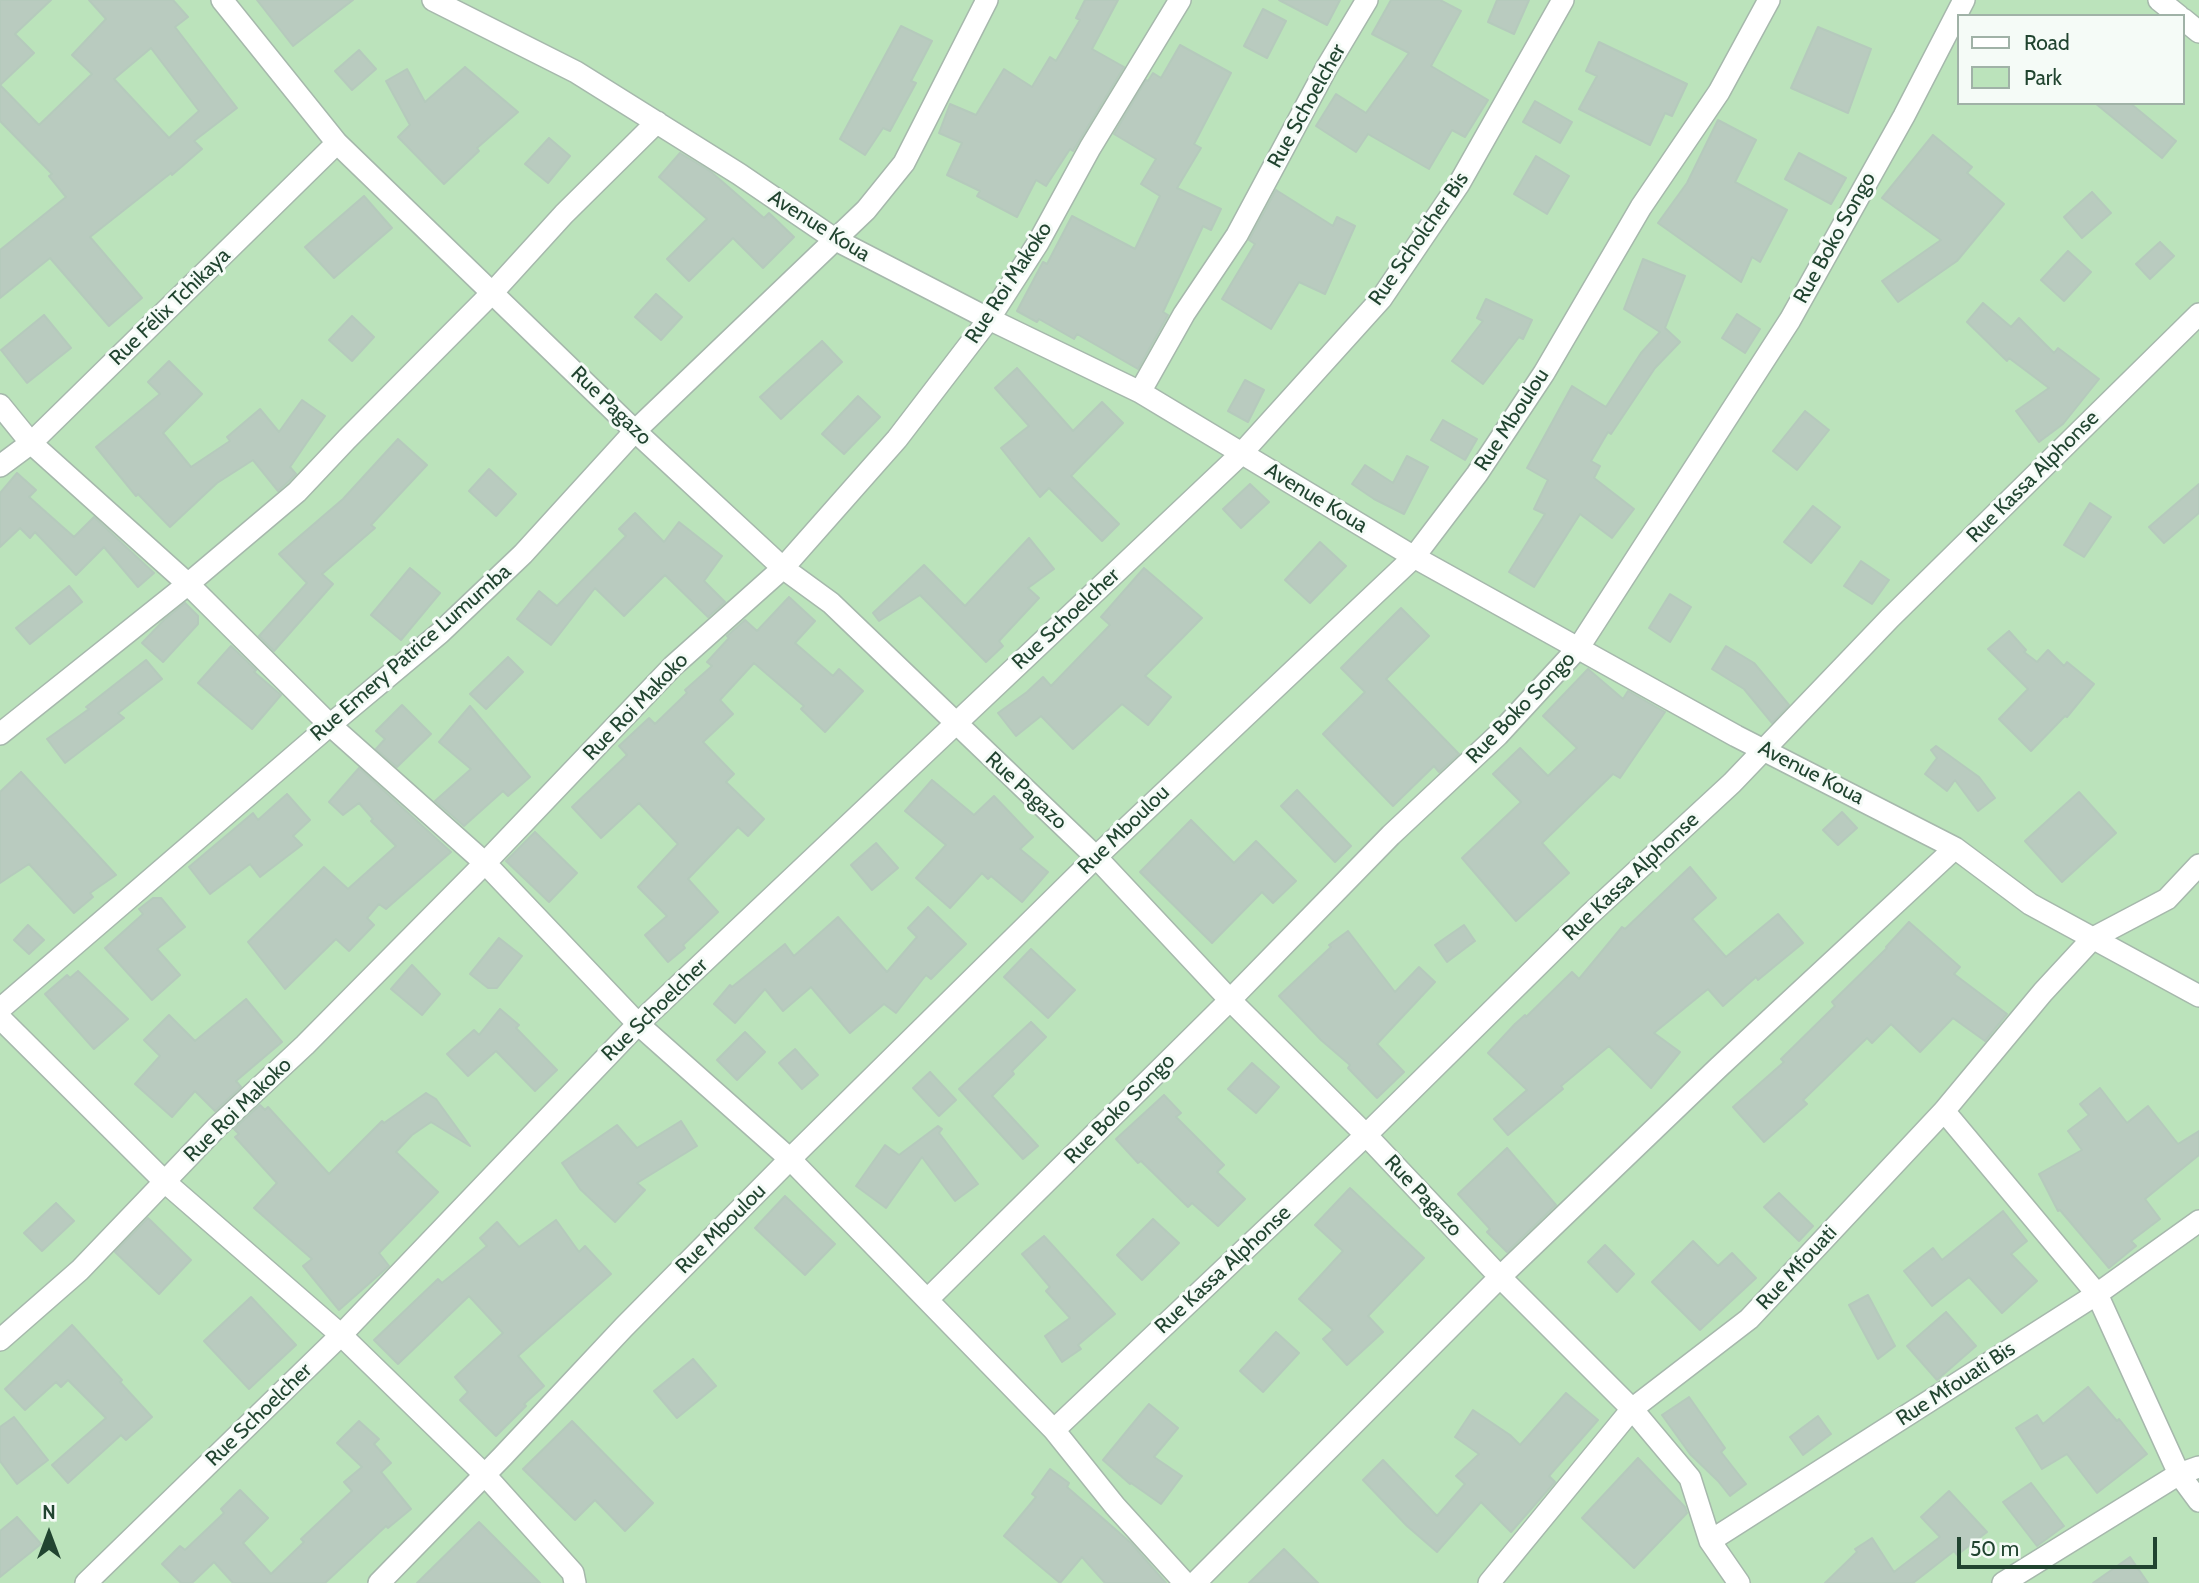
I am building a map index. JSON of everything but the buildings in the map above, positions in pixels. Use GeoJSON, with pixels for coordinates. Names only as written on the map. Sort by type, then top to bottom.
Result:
{"type":"FeatureCollection","features":[{"type":"Feature","properties":{"kind":"street","name":"Rue Pagazo"},"geometry":{"type":"LineString","coordinates":[[222,0],[337,143],[635,431],[783,568],[831,603],[1096,857],[1230,1000],[1366,1135],[1500,1278],[1632,1409],[1690,1478],[1710,1541],[1739,1583]]}},
{"type":"Feature","properties":{"kind":"street","name":"Avenue Koua"},"geometry":{"type":"LineString","coordinates":[[433,0],[576,72],[739,174],[836,240],[989,319],[1140,392],[1414,557],[1736,736],[1955,848],[2030,904],[2199,996]]}},
{"type":"Feature","properties":{"kind":"street","name":"Rue Emery Patrice Lumumba"},"geometry":{"type":"LineString","coordinates":[[0,1009],[440,633],[564,510],[635,431],[866,210],[904,163],[987,0]]}},
{"type":"Feature","properties":{"kind":"street","name":"Rue Roi Makoko"},"geometry":{"type":"LineString","coordinates":[[0,1340],[80,1270],[216,1128],[305,1045],[485,863],[673,666],[783,568],[898,439],[989,319],[1038,243],[1090,148],[1180,0]]}},
{"type":"Feature","properties":{"kind":"street","name":"Rue Schoelcher"},"geometry":{"type":"LineString","coordinates":[[1140,392],[1184,314],[1237,235],[1327,66],[1367,0]]}},
{"type":"Feature","properties":{"kind":"street","name":"Rue Scholcher Bis"},"geometry":{"type":"LineString","coordinates":[[1241,454],[1381,299],[1459,184],[1563,0]]}},
{"type":"Feature","properties":{"kind":"street","name":"Rue Mboulou"},"geometry":{"type":"LineString","coordinates":[[379,1583],[624,1327],[790,1159],[1096,857],[1414,557],[1477,474],[1544,373],[1641,207],[1719,92],[1769,0]]}},
{"type":"Feature","properties":{"kind":"street","name":"Rue Boko Songo"},"geometry":{"type":"LineString","coordinates":[[928,1299],[1230,1000],[1391,835],[1498,735],[1579,647],[1790,320],[1904,116],[1964,0]]}},
{"type":"Feature","properties":{"kind":"street"},"geometry":{"type":"LineString","coordinates":[[2159,0],[2176,14]]}},
{"type":"Feature","properties":{"kind":"street"},"geometry":{"type":"LineString","coordinates":[[2185,21],[2199,32]]}},
{"type":"Feature","properties":{"kind":"street"},"geometry":{"type":"LineString","coordinates":[[0,734],[188,584],[297,492],[494,292],[564,214],[657,122]]}},
{"type":"Feature","properties":{"kind":"street","name":"Rue Félix Tchikaya"},"geometry":{"type":"LineString","coordinates":[[0,466],[31,443],[337,143]]}},
{"type":"Feature","properties":{"kind":"street","name":"Rue Kassa Alphonse"},"geometry":{"type":"LineString","coordinates":[[1054,1430],[1366,1135],[1578,925],[1766,749],[1890,618],[2199,314]]}},
{"type":"Feature","properties":{"kind":"street"},"geometry":{"type":"LineString","coordinates":[[0,405],[31,443],[188,584],[330,725],[485,863],[638,1024],[790,1159],[1054,1430],[1115,1506],[1185,1583]]}},
{"type":"Feature","properties":{"kind":"street","name":"Rue Schoelcher"},"geometry":{"type":"LineString","coordinates":[[86,1583],[341,1335],[638,1024],[1241,454]]}},
{"type":"Feature","properties":{"kind":"street"},"geometry":{"type":"LineString","coordinates":[[1195,1583],[1500,1278],[1719,1067],[1955,848]]}},
{"type":"Feature","properties":{"kind":"street","name":"Rue Mfouati"},"geometry":{"type":"LineString","coordinates":[[1489,1583],[1632,1409],[1749,1319],[1944,1111],[2042,992],[2093,938],[2167,899],[2199,865]]}},
{"type":"Feature","properties":{"kind":"street"},"geometry":{"type":"LineString","coordinates":[[0,1018],[164,1182],[341,1335],[485,1475],[574,1578]]}},
{"type":"Feature","properties":{"kind":"street"},"geometry":{"type":"LineString","coordinates":[[1944,1111],[2097,1294],[2189,1471],[2199,1501]]}},
{"type":"Feature","properties":{"kind":"street","name":"Rue Mfouati Bis"},"geometry":{"type":"LineString","coordinates":[[1710,1541],[2097,1294],[2199,1221]]}},
{"type":"Feature","properties":{"kind":"street"},"geometry":{"type":"LineString","coordinates":[[2003,1583],[2189,1471]]}},
{"type":"Feature","properties":{"kind":"green space"},"geometry":{"type":"Polygon","coordinates":[[[0,0],[2199,0],[2199,1583],[0,1583],[0,0]]]}}]}
